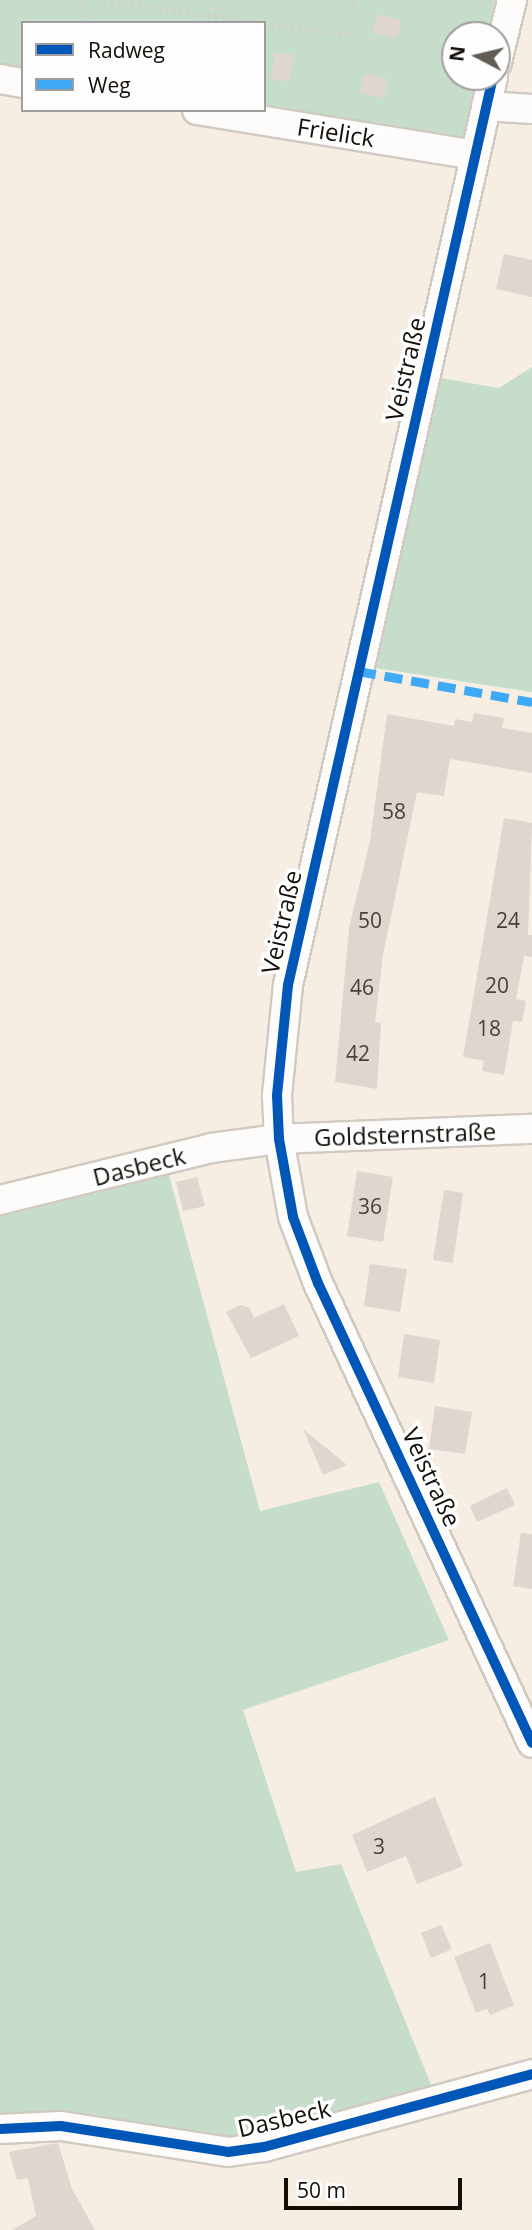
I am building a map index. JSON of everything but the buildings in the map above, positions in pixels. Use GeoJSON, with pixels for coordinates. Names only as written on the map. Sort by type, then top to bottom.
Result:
{"type":"FeatureCollection","features":[{"type":"Feature","properties":{"kind":"street"},"geometry":{"type":"LineString","coordinates":[[507,21],[512,0]]}},
{"type":"Feature","properties":{"kind":"street"},"geometry":{"type":"LineString","coordinates":[[0,79],[21,83]]}},
{"type":"Feature","properties":{"kind":"street","name":"Veistraße"},"geometry":{"type":"LineString","coordinates":[[490,91],[288,985],[278,1067],[279,1139],[293,1217],[318,1283],[521,1690],[532,1743]]}},
{"type":"Feature","properties":{"kind":"street"},"geometry":{"type":"LineString","coordinates":[[486,106],[532,108]]}},
{"type":"Feature","properties":{"kind":"street","name":"Frielick"},"geometry":{"type":"LineString","coordinates":[[209,112],[474,155]]}},
{"type":"Feature","properties":{"kind":"street","name":"Goldsternstraße"},"geometry":{"type":"LineString","coordinates":[[279,1139],[532,1129]]}},
{"type":"Feature","properties":{"kind":"street","name":"Dasbeck"},"geometry":{"type":"LineString","coordinates":[[0,1200],[211,1148],[279,1139]]}},
{"type":"Feature","properties":{"kind":"street","name":"Dasbeck"},"geometry":{"type":"LineString","coordinates":[[0,2129],[61,2126],[228,2152],[264,2147],[532,2074]]}},
{"type":"Feature","properties":{"kind":"path"},"geometry":{"type":"LineString","coordinates":[[78,21],[83,0]]}},
{"type":"Feature","properties":{"kind":"path"},"geometry":{"type":"LineString","coordinates":[[104,0],[249,21]]}},
{"type":"Feature","properties":{"kind":"path"},"geometry":{"type":"LineString","coordinates":[[215,16],[218,0]]}},
{"type":"Feature","properties":{"kind":"path"},"geometry":{"type":"LineString","coordinates":[[266,24],[347,35],[354,0]]}},
{"type":"Feature","properties":{"kind":"green space"},"geometry":{"type":"Polygon","coordinates":[[[0,0],[495,0],[490,21],[441,21],[441,91],[475,91],[464,141],[266,110],[266,21],[21,21],[21,74],[0,71],[0,0]]]}},
{"type":"Feature","properties":{"kind":"green space"},"geometry":{"type":"Polygon","coordinates":[[[532,367],[532,692],[369,667],[435,377],[499,388],[532,367]]]}},
{"type":"Feature","properties":{"kind":"green space"},"geometry":{"type":"Polygon","coordinates":[[[169,1175],[260,1511],[379,1482],[449,1640],[243,1710],[296,1872],[341,1864],[432,2087],[266,2138],[206,2145],[0,2122],[0,1214],[169,1175]]]}},
{"type":"Feature","properties":{"kind":"marked path"},"geometry":{"type":"LineString","coordinates":[[358,671],[532,702]]}},
{"type":"Feature","properties":{"kind":"cycle path"},"geometry":{"type":"LineString","coordinates":[[490,91],[288,985],[277,1095],[279,1139],[293,1217],[318,1283],[532,1743]]}},
{"type":"Feature","properties":{"kind":"cycle path"},"geometry":{"type":"LineString","coordinates":[[0,2129],[61,2126],[228,2152],[264,2147],[532,2074]]}}]}
